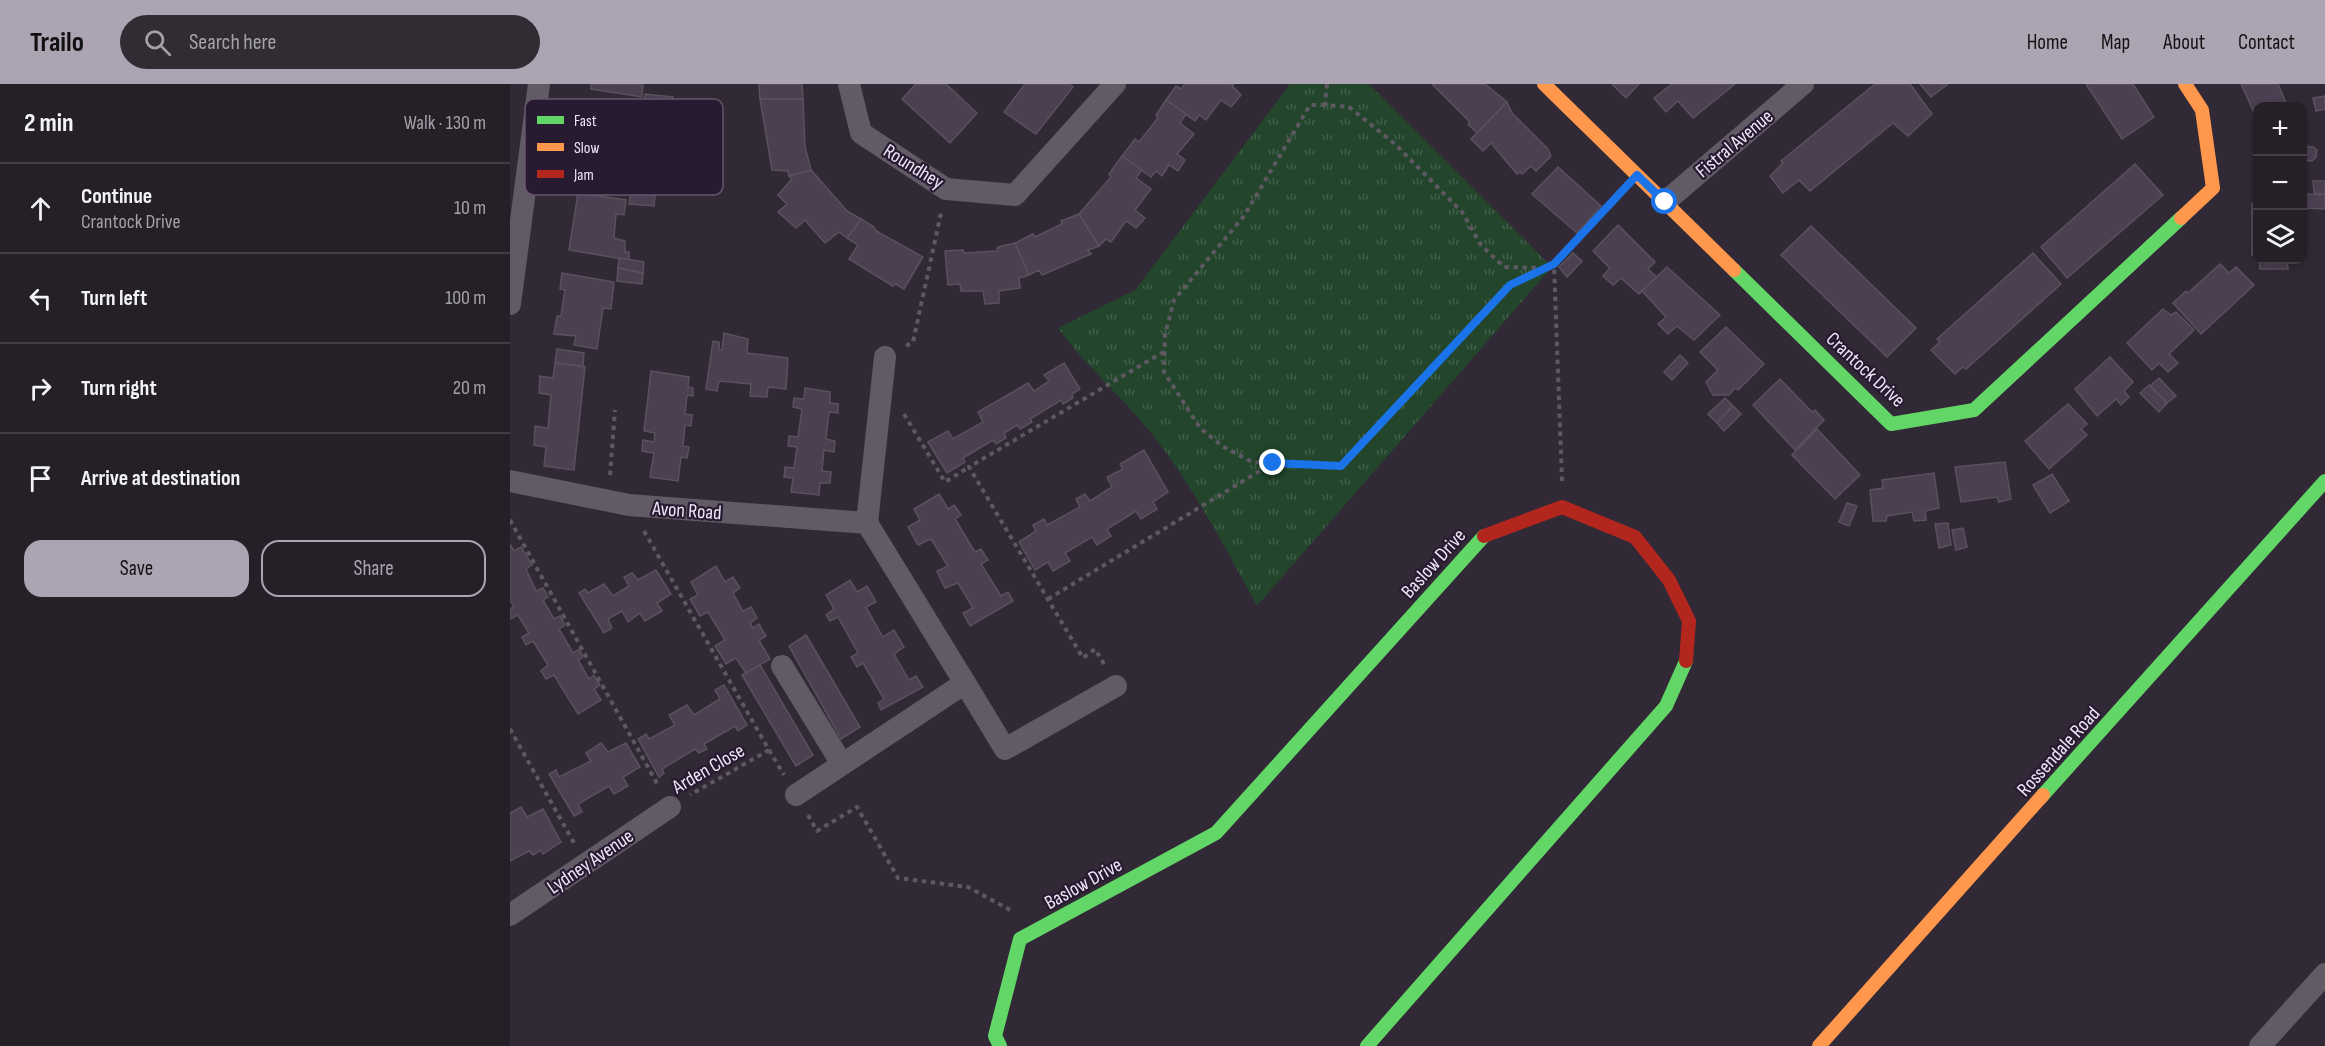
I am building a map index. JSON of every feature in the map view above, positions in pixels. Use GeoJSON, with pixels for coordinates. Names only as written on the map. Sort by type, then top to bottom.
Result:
{"type":"FeatureCollection","features":[{"type":"Feature","properties":{"kind":"street"},"geometry":{"type":"LineString","coordinates":[[537,99],[539,84]]}},
{"type":"Feature","properties":{"kind":"street","name":"Roundhey"},"geometry":{"type":"LineString","coordinates":[[849,84],[861,133],[946,189],[1016,195],[1114,84]]}},
{"type":"Feature","properties":{"kind":"street","name":"Crantock Drive"},"geometry":{"type":"LineString","coordinates":[[1544,84],[1891,424],[1974,410],[2213,188],[2202,110],[2186,84]]}},
{"type":"Feature","properties":{"kind":"street","name":"Fistral Avenue"},"geometry":{"type":"LineString","coordinates":[[1665,202],[1803,84]]}},
{"type":"Feature","properties":{"kind":"street"},"geometry":{"type":"LineString","coordinates":[[510,304],[525,190]]}},
{"type":"Feature","properties":{"kind":"street"},"geometry":{"type":"LineString","coordinates":[[885,357],[867,523],[1005,749],[1116,686]]}},
{"type":"Feature","properties":{"kind":"street","name":"Avon Road"},"geometry":{"type":"LineString","coordinates":[[510,481],[619,502],[867,523]]}},
{"type":"Feature","properties":{"kind":"street","name":"Rossendale Road"},"geometry":{"type":"LineString","coordinates":[[1819,1046],[2325,482]]}},
{"type":"Feature","properties":{"kind":"street"},"geometry":{"type":"LineString","coordinates":[[1367,1046],[1666,706],[1686,664],[1689,621],[1669,580],[1635,537],[1563,507]]}},
{"type":"Feature","properties":{"kind":"street","name":"Baslow Drive"},"geometry":{"type":"LineString","coordinates":[[1000,1046],[995,1036],[1020,939],[1215,833],[1485,534],[1563,507]]}},
{"type":"Feature","properties":{"kind":"street"},"geometry":{"type":"LineString","coordinates":[[782,666],[842,764]]}},
{"type":"Feature","properties":{"kind":"street"},"geometry":{"type":"LineString","coordinates":[[796,795],[965,683]]}},
{"type":"Feature","properties":{"kind":"street","name":"Lydney Avenue"},"geometry":{"type":"LineString","coordinates":[[510,915],[670,807]]}},
{"type":"Feature","properties":{"kind":"street"},"geometry":{"type":"LineString","coordinates":[[2260,1046],[2325,974]]}},
{"type":"Feature","properties":{"kind":"path"},"geometry":{"type":"LineString","coordinates":[[1325,105],[1328,84]]}},
{"type":"Feature","properties":{"kind":"path"},"geometry":{"type":"LineString","coordinates":[[1554,264],[1536,269],[1504,267],[1481,245],[1462,212],[1395,144],[1349,107],[1310,105],[1244,216],[1174,300],[1165,335],[1164,372],[1200,428],[1222,446],[1252,462],[1341,466],[1510,285],[1554,264],[1637,175]]}},
{"type":"Feature","properties":{"kind":"path"},"geometry":{"type":"LineString","coordinates":[[885,357],[913,342],[946,189]]}},
{"type":"Feature","properties":{"kind":"path"},"geometry":{"type":"LineString","coordinates":[[1554,264],[1563,507]]}},
{"type":"Feature","properties":{"kind":"path"},"geometry":{"type":"LineString","coordinates":[[883,380],[945,482],[1165,351]]}},
{"type":"Feature","properties":{"kind":"path"},"geometry":{"type":"LineString","coordinates":[[615,410],[619,502]]}},
{"type":"Feature","properties":{"kind":"path"},"geometry":{"type":"LineString","coordinates":[[1048,599],[1273,463]]}},
{"type":"Feature","properties":{"kind":"path"},"geometry":{"type":"LineString","coordinates":[[969,467],[1083,658],[1095,650],[1116,686]]}},
{"type":"Feature","properties":{"kind":"path","name":"Arden Close"},"geometry":{"type":"LineString","coordinates":[[510,520],[670,807],[769,750],[619,502]]}},
{"type":"Feature","properties":{"kind":"path"},"geometry":{"type":"LineString","coordinates":[[510,729],[586,865]]}},
{"type":"Feature","properties":{"kind":"path"},"geometry":{"type":"LineString","coordinates":[[769,750],[817,831],[857,807],[898,878],[968,888],[1042,927]]}},
{"type":"Feature","properties":{"kind":"green space"},"geometry":{"type":"Polygon","coordinates":[[[1290,84],[1369,84],[1552,267],[1257,606],[1208,518],[1167,454],[1140,420],[1058,328],[1135,290],[1290,84]]]}},
{"type":"Feature","properties":{"kind":"building"},"geometry":{"type":"Polygon","coordinates":[[[591,84],[643,84],[642,97],[591,89],[591,84]]]}},
{"type":"Feature","properties":{"kind":"building"},"geometry":{"type":"Polygon","coordinates":[[[759,84],[802,84],[803,99],[760,99],[759,84]]]}},
{"type":"Feature","properties":{"kind":"building"},"geometry":{"type":"Polygon","coordinates":[[[916,84],[946,84],[977,113],[950,143],[902,99],[916,84]]]}},
{"type":"Feature","properties":{"kind":"building"},"geometry":{"type":"Polygon","coordinates":[[[1025,84],[1069,84],[1073,87],[1036,134],[1004,112],[1025,84]]]}},
{"type":"Feature","properties":{"kind":"building"},"geometry":{"type":"Polygon","coordinates":[[[1185,84],[1234,84],[1232,86],[1241,95],[1231,107],[1221,100],[1206,120],[1199,115],[1195,121],[1166,100],[1176,86],[1181,89],[1185,84]]]}},
{"type":"Feature","properties":{"kind":"building"},"geometry":{"type":"Polygon","coordinates":[[[1432,84],[1485,84],[1507,102],[1477,133],[1468,124],[1470,122],[1432,84]]]}},
{"type":"Feature","properties":{"kind":"building"},"geometry":{"type":"Polygon","coordinates":[[[1612,84],[1639,84],[1626,98],[1612,84]]]}},
{"type":"Feature","properties":{"kind":"building"},"geometry":{"type":"Polygon","coordinates":[[[1672,84],[1735,84],[1693,118],[1678,101],[1666,112],[1654,98],[1672,84]]]}},
{"type":"Feature","properties":{"kind":"building"},"geometry":{"type":"Polygon","coordinates":[[[1875,84],[1910,84],[1932,114],[1908,136],[1893,123],[1810,191],[1799,180],[1783,193],[1770,176],[1783,163],[1781,161],[1875,84]]]}},
{"type":"Feature","properties":{"kind":"building"},"geometry":{"type":"Polygon","coordinates":[[[1920,84],[1948,84],[1931,97],[1920,84]]]}},
{"type":"Feature","properties":{"kind":"building"},"geometry":{"type":"Polygon","coordinates":[[[2086,84],[2133,84],[2154,117],[2122,139],[2086,84]]]}},
{"type":"Feature","properties":{"kind":"building"},"geometry":{"type":"Polygon","coordinates":[[[2241,84],[2278,84],[2286,102],[2253,102],[2253,110],[2241,84]]]}},
{"type":"Feature","properties":{"kind":"building"},"geometry":{"type":"Polygon","coordinates":[[[645,94],[673,97],[673,99],[645,99],[645,94]]]}},
{"type":"Feature","properties":{"kind":"building"},"geometry":{"type":"Polygon","coordinates":[[[2325,96],[2325,109],[2316,111],[2313,98],[2325,96]]]}},
{"type":"Feature","properties":{"kind":"building"},"geometry":{"type":"Polygon","coordinates":[[[760,99],[803,99],[805,147],[811,170],[789,176],[788,171],[772,170],[760,99]]]}},
{"type":"Feature","properties":{"kind":"building"},"geometry":{"type":"Polygon","coordinates":[[[1166,100],[1186,114],[1180,123],[1194,134],[1177,154],[1185,160],[1178,171],[1169,165],[1162,176],[1156,171],[1151,177],[1122,156],[1135,139],[1139,142],[1158,118],[1156,115],[1166,100]]]}},
{"type":"Feature","properties":{"kind":"building"},"geometry":{"type":"Polygon","coordinates":[[[1507,102],[1512,113],[1547,148],[1551,156],[1536,171],[1531,166],[1522,174],[1520,172],[1517,174],[1491,143],[1483,151],[1471,139],[1507,102]]]}},
{"type":"Feature","properties":{"kind":"building"},"geometry":{"type":"Polygon","coordinates":[[[2307,146],[2317,150],[2316,157],[2312,161],[2307,160],[2307,146]]]}},
{"type":"Feature","properties":{"kind":"building"},"geometry":{"type":"Polygon","coordinates":[[[1122,156],[1142,170],[1136,178],[1151,189],[1135,210],[1145,218],[1136,228],[1126,221],[1111,242],[1106,239],[1099,246],[1079,214],[1111,177],[1109,174],[1122,156]]]}},
{"type":"Feature","properties":{"kind":"building"},"geometry":{"type":"Polygon","coordinates":[[[2135,164],[2163,195],[2067,278],[2041,247],[2135,164]]]}},
{"type":"Feature","properties":{"kind":"building"},"geometry":{"type":"Polygon","coordinates":[[[1558,167],[1601,206],[1577,233],[1532,194],[1558,167]]]}},
{"type":"Feature","properties":{"kind":"building"},"geometry":{"type":"Polygon","coordinates":[[[811,170],[847,211],[861,219],[847,238],[839,232],[825,243],[805,220],[796,228],[778,212],[787,204],[778,195],[792,179],[789,176],[811,170]]]}},
{"type":"Feature","properties":{"kind":"building"},"geometry":{"type":"Polygon","coordinates":[[[2313,181],[2325,181],[2325,194],[2314,193],[2313,181]]]}},
{"type":"Feature","properties":{"kind":"building"},"geometry":{"type":"Polygon","coordinates":[[[2307,194],[2325,195],[2325,209],[2307,208],[2307,194]]]}},
{"type":"Feature","properties":{"kind":"building"},"geometry":{"type":"Polygon","coordinates":[[[578,195],[626,200],[624,215],[616,214],[614,238],[625,241],[625,252],[629,252],[629,260],[569,250],[578,195]]]}},
{"type":"Feature","properties":{"kind":"building"},"geometry":{"type":"Polygon","coordinates":[[[630,195],[655,195],[654,206],[629,204],[630,195]]]}},
{"type":"Feature","properties":{"kind":"building"},"geometry":{"type":"Polygon","coordinates":[[[2252,204],[2253,204],[2253,255],[2252,204]]]}},
{"type":"Feature","properties":{"kind":"building"},"geometry":{"type":"Polygon","coordinates":[[[1079,214],[1099,246],[1088,250],[1091,254],[1042,275],[1039,270],[1029,275],[1015,243],[1033,234],[1035,237],[1062,224],[1061,221],[1079,214]]]}},
{"type":"Feature","properties":{"kind":"building"},"geometry":{"type":"Polygon","coordinates":[[[861,219],[874,227],[876,231],[923,257],[904,289],[896,284],[893,286],[849,259],[858,245],[847,238],[861,219]]]}},
{"type":"Feature","properties":{"kind":"building"},"geometry":{"type":"Polygon","coordinates":[[[1618,225],[1655,262],[1648,269],[1657,277],[1639,294],[1621,278],[1613,285],[1603,276],[1610,268],[1593,251],[1618,225]]]}},
{"type":"Feature","properties":{"kind":"building"},"geometry":{"type":"Polygon","coordinates":[[[1811,226],[1916,328],[1887,357],[1781,255],[1811,226]]]}},
{"type":"Feature","properties":{"kind":"building"},"geometry":{"type":"Polygon","coordinates":[[[1015,243],[1029,275],[1019,278],[1020,288],[999,291],[999,303],[985,304],[983,291],[961,291],[960,284],[948,285],[945,251],[963,250],[964,253],[997,251],[998,247],[1015,243]]]}},
{"type":"Feature","properties":{"kind":"building"},"geometry":{"type":"Polygon","coordinates":[[[1573,253],[1582,261],[1567,277],[1559,267],[1573,253]]]}},
{"type":"Feature","properties":{"kind":"building"},"geometry":{"type":"Polygon","coordinates":[[[2033,253],[2061,284],[1966,369],[1963,367],[1955,374],[1931,350],[1940,342],[1937,339],[2033,253]]]}},
{"type":"Feature","properties":{"kind":"building"},"geometry":{"type":"Polygon","coordinates":[[[619,258],[644,262],[643,273],[618,268],[619,258]]]}},
{"type":"Feature","properties":{"kind":"building"},"geometry":{"type":"Polygon","coordinates":[[[2220,264],[2229,273],[2236,267],[2254,285],[2201,334],[2173,303],[2186,291],[2188,293],[2220,264]]]}},
{"type":"Feature","properties":{"kind":"building"},"geometry":{"type":"Polygon","coordinates":[[[2259,264],[2287,264],[2288,269],[2260,269],[2259,264]]]}},
{"type":"Feature","properties":{"kind":"building"},"geometry":{"type":"Polygon","coordinates":[[[1667,267],[1720,315],[1694,340],[1677,326],[1668,334],[1658,324],[1666,317],[1642,291],[1667,267]]]}},
{"type":"Feature","properties":{"kind":"building"},"geometry":{"type":"Polygon","coordinates":[[[618,268],[643,273],[642,284],[617,281],[618,268]]]}},
{"type":"Feature","properties":{"kind":"building"},"geometry":{"type":"Polygon","coordinates":[[[562,273],[614,282],[611,309],[603,308],[597,349],[574,345],[576,336],[554,334],[557,316],[561,316],[565,290],[560,289],[562,273]]]}},
{"type":"Feature","properties":{"kind":"building"},"geometry":{"type":"Polygon","coordinates":[[[2163,309],[2171,315],[2176,312],[2194,330],[2169,354],[2178,363],[2168,372],[2159,363],[2152,370],[2127,343],[2163,309]]]}},
{"type":"Feature","properties":{"kind":"building"},"geometry":{"type":"Polygon","coordinates":[[[1726,327],[1764,364],[1738,390],[1735,388],[1729,395],[1713,395],[1706,382],[1718,370],[1700,352],[1726,327]]]}},
{"type":"Feature","properties":{"kind":"building"},"geometry":{"type":"Polygon","coordinates":[[[724,333],[748,339],[747,353],[788,358],[786,389],[768,387],[767,397],[750,396],[751,384],[719,381],[717,391],[706,389],[713,341],[719,342],[719,350],[722,350],[724,333]]]}},
{"type":"Feature","properties":{"kind":"building"},"geometry":{"type":"Polygon","coordinates":[[[557,349],[584,353],[583,366],[555,363],[557,349]]]}},
{"type":"Feature","properties":{"kind":"building"},"geometry":{"type":"Polygon","coordinates":[[[1680,355],[1688,363],[1672,380],[1664,372],[1680,355]]]}},
{"type":"Feature","properties":{"kind":"building"},"geometry":{"type":"Polygon","coordinates":[[[2110,357],[2133,382],[2124,391],[2129,397],[2121,405],[2116,399],[2097,416],[2075,389],[2110,357]]]}},
{"type":"Feature","properties":{"kind":"building"},"geometry":{"type":"Polygon","coordinates":[[[555,363],[585,367],[574,470],[544,466],[546,447],[534,445],[535,426],[548,428],[551,395],[539,393],[540,376],[553,378],[555,363]]]}},
{"type":"Feature","properties":{"kind":"building"},"geometry":{"type":"Polygon","coordinates":[[[1064,363],[1080,389],[1072,394],[1073,398],[1063,404],[1061,400],[1030,419],[1032,422],[1020,429],[1017,425],[1004,433],[1006,438],[996,444],[993,440],[963,458],[965,462],[947,473],[928,442],[948,431],[953,439],[983,422],[978,412],[1028,383],[1034,391],[1049,381],[1044,375],[1064,363]]]}},
{"type":"Feature","properties":{"kind":"building"},"geometry":{"type":"Polygon","coordinates":[[[651,371],[689,377],[688,387],[693,388],[693,396],[687,395],[685,414],[692,415],[691,426],[685,425],[683,446],[689,447],[687,458],[681,457],[678,481],[650,477],[654,453],[642,451],[643,440],[654,442],[655,433],[644,431],[651,371]]]}},
{"type":"Feature","properties":{"kind":"building"},"geometry":{"type":"Polygon","coordinates":[[[2159,378],[2176,396],[2167,403],[2150,386],[2159,378]]]}},
{"type":"Feature","properties":{"kind":"building"},"geometry":{"type":"Polygon","coordinates":[[[1780,379],[1812,412],[1815,410],[1824,420],[1795,450],[1753,405],[1780,379]]]}},
{"type":"Feature","properties":{"kind":"building"},"geometry":{"type":"Polygon","coordinates":[[[2149,385],[2167,403],[2159,412],[2140,393],[2149,385]]]}},
{"type":"Feature","properties":{"kind":"building"},"geometry":{"type":"Polygon","coordinates":[[[805,388],[830,392],[830,403],[838,404],[838,413],[829,412],[826,439],[835,441],[834,452],[824,450],[822,471],[831,472],[830,483],[820,483],[819,495],[791,492],[793,478],[784,477],[785,467],[794,468],[797,447],[788,446],[789,436],[798,437],[802,409],[793,407],[794,398],[804,399],[805,388]]]}},
{"type":"Feature","properties":{"kind":"building"},"geometry":{"type":"Polygon","coordinates":[[[1725,398],[1733,406],[1717,423],[1708,414],[1725,398]]]}},
{"type":"Feature","properties":{"kind":"building"},"geometry":{"type":"Polygon","coordinates":[[[2068,404],[2087,424],[2081,429],[2087,435],[2049,469],[2025,441],[2068,404]]]}},
{"type":"Feature","properties":{"kind":"building"},"geometry":{"type":"Polygon","coordinates":[[[1733,406],[1741,414],[1724,431],[1717,423],[1733,406]]]}},
{"type":"Feature","properties":{"kind":"building"},"geometry":{"type":"Polygon","coordinates":[[[1817,429],[1860,475],[1835,499],[1792,455],[1817,429]]]}},
{"type":"Feature","properties":{"kind":"building"},"geometry":{"type":"Polygon","coordinates":[[[1144,450],[1168,492],[1153,502],[1157,509],[1141,519],[1136,511],[1107,529],[1111,536],[1097,545],[1092,537],[1065,553],[1070,561],[1053,571],[1048,562],[1035,570],[1019,542],[1036,531],[1033,525],[1044,519],[1047,525],[1080,507],[1076,499],[1085,494],[1090,501],[1112,487],[1107,477],[1123,469],[1120,464],[1144,450]]]}},
{"type":"Feature","properties":{"kind":"building"},"geometry":{"type":"Polygon","coordinates":[[[2005,462],[2011,499],[1999,502],[1997,497],[1961,502],[1955,467],[2005,462]]]}},
{"type":"Feature","properties":{"kind":"building"},"geometry":{"type":"Polygon","coordinates":[[[1934,473],[1939,508],[1925,511],[1926,520],[1914,521],[1912,512],[1887,516],[1886,521],[1873,521],[1870,490],[1883,488],[1882,480],[1934,473]]]}},
{"type":"Feature","properties":{"kind":"building"},"geometry":{"type":"Polygon","coordinates":[[[2052,474],[2069,501],[2050,513],[2033,485],[2052,474]]]}},
{"type":"Feature","properties":{"kind":"building"},"geometry":{"type":"Polygon","coordinates":[[[939,494],[948,509],[954,505],[961,515],[955,519],[975,552],[981,549],[988,560],[981,564],[1001,596],[1008,592],[1013,601],[970,626],[963,613],[973,608],[958,583],[945,588],[937,571],[948,566],[931,539],[918,545],[908,527],[920,520],[914,509],[939,494]]]}},
{"type":"Feature","properties":{"kind":"building"},"geometry":{"type":"Polygon","coordinates":[[[1847,503],[1857,506],[1849,526],[1839,522],[1847,503]]]}},
{"type":"Feature","properties":{"kind":"building"},"geometry":{"type":"Polygon","coordinates":[[[1948,523],[1951,545],[1939,548],[1935,524],[1948,523]]]}},
{"type":"Feature","properties":{"kind":"building"},"geometry":{"type":"Polygon","coordinates":[[[1963,528],[1967,547],[1956,550],[1952,530],[1963,528]]]}},
{"type":"Feature","properties":{"kind":"building"},"geometry":{"type":"Polygon","coordinates":[[[510,544],[514,551],[521,547],[532,565],[526,569],[536,591],[543,588],[548,597],[543,600],[554,619],[560,616],[565,625],[559,629],[573,653],[579,649],[583,657],[578,660],[589,679],[594,675],[600,685],[594,689],[601,700],[578,714],[554,675],[546,679],[541,671],[548,665],[533,641],[526,645],[522,637],[529,633],[518,615],[510,619],[510,609],[514,607],[510,600],[510,544]]]}},
{"type":"Feature","properties":{"kind":"building"},"geometry":{"type":"Polygon","coordinates":[[[716,566],[725,582],[733,577],[740,588],[733,593],[743,611],[751,607],[757,618],[750,623],[753,628],[759,624],[766,636],[759,640],[770,659],[746,673],[736,658],[726,664],[715,646],[725,640],[708,612],[700,616],[690,599],[698,595],[691,582],[716,566]]]}},
{"type":"Feature","properties":{"kind":"building"},"geometry":{"type":"Polygon","coordinates":[[[656,570],[671,594],[657,603],[662,611],[645,621],[640,613],[628,622],[622,611],[608,619],[612,628],[604,633],[579,593],[585,589],[588,593],[604,584],[613,596],[629,586],[624,577],[632,573],[638,580],[656,570]]]}},
{"type":"Feature","properties":{"kind":"building"},"geometry":{"type":"Polygon","coordinates":[[[850,580],[857,592],[867,586],[876,602],[866,607],[883,637],[894,630],[904,647],[894,654],[909,680],[916,676],[923,687],[881,710],[878,703],[884,699],[863,663],[857,667],[851,657],[858,653],[838,617],[830,621],[826,615],[834,609],[826,595],[850,580]]]}},
{"type":"Feature","properties":{"kind":"building"},"geometry":{"type":"Polygon","coordinates":[[[806,635],[860,727],[841,739],[789,646],[806,635]]]}},
{"type":"Feature","properties":{"kind":"building"},"geometry":{"type":"Polygon","coordinates":[[[760,665],[813,755],[796,766],[742,675],[760,665]]]}},
{"type":"Feature","properties":{"kind":"building"},"geometry":{"type":"Polygon","coordinates":[[[724,685],[747,725],[738,731],[735,726],[704,744],[707,749],[699,753],[695,749],[662,769],[664,773],[659,777],[638,739],[646,734],[649,739],[675,725],[669,715],[687,705],[694,715],[720,699],[715,690],[724,685]]]}},
{"type":"Feature","properties":{"kind":"building"},"geometry":{"type":"Polygon","coordinates":[[[601,743],[608,752],[626,743],[640,767],[623,777],[628,786],[614,794],[609,786],[578,804],[582,812],[574,816],[549,774],[556,770],[559,777],[591,761],[586,753],[601,743]]]}},
{"type":"Feature","properties":{"kind":"building"},"geometry":{"type":"Polygon","coordinates":[[[521,807],[527,817],[543,809],[561,842],[543,854],[541,850],[533,855],[529,851],[510,861],[510,813],[521,807]]]}},
{"type":"Feature","properties":{"kind":"traffic: fast"},"geometry":{"type":"LineString","coordinates":[[1734,270],[1891,424],[1974,410],[2181,218]]}},
{"type":"Feature","properties":{"kind":"traffic: fast"},"geometry":{"type":"LineString","coordinates":[[2043,795],[2325,481]]}},
{"type":"Feature","properties":{"kind":"traffic: fast"},"geometry":{"type":"LineString","coordinates":[[1000,1046],[995,1036],[1020,939],[1216,833],[1484,536]]}},
{"type":"Feature","properties":{"kind":"traffic: fast"},"geometry":{"type":"LineString","coordinates":[[1367,1046],[1666,706],[1686,661]]}},
{"type":"Feature","properties":{"kind":"traffic: slow"},"geometry":{"type":"LineString","coordinates":[[1544,84],[1734,270]]}},
{"type":"Feature","properties":{"kind":"traffic: slow"},"geometry":{"type":"LineString","coordinates":[[2181,218],[2213,188],[2202,110],[2185,84]]}},
{"type":"Feature","properties":{"kind":"traffic: slow"},"geometry":{"type":"LineString","coordinates":[[1819,1046],[2043,795]]}},
{"type":"Feature","properties":{"kind":"traffic: jam"},"geometry":{"type":"LineString","coordinates":[[1484,536],[1562,507],[1635,537],[1669,580],[1689,621],[1686,661]]}},
{"type":"Feature","properties":{"kind":"route"},"geometry":{"type":"LineString","coordinates":[[1273,463],[1341,466],[1510,285],[1554,264],[1637,175],[1665,202]]}}]}
